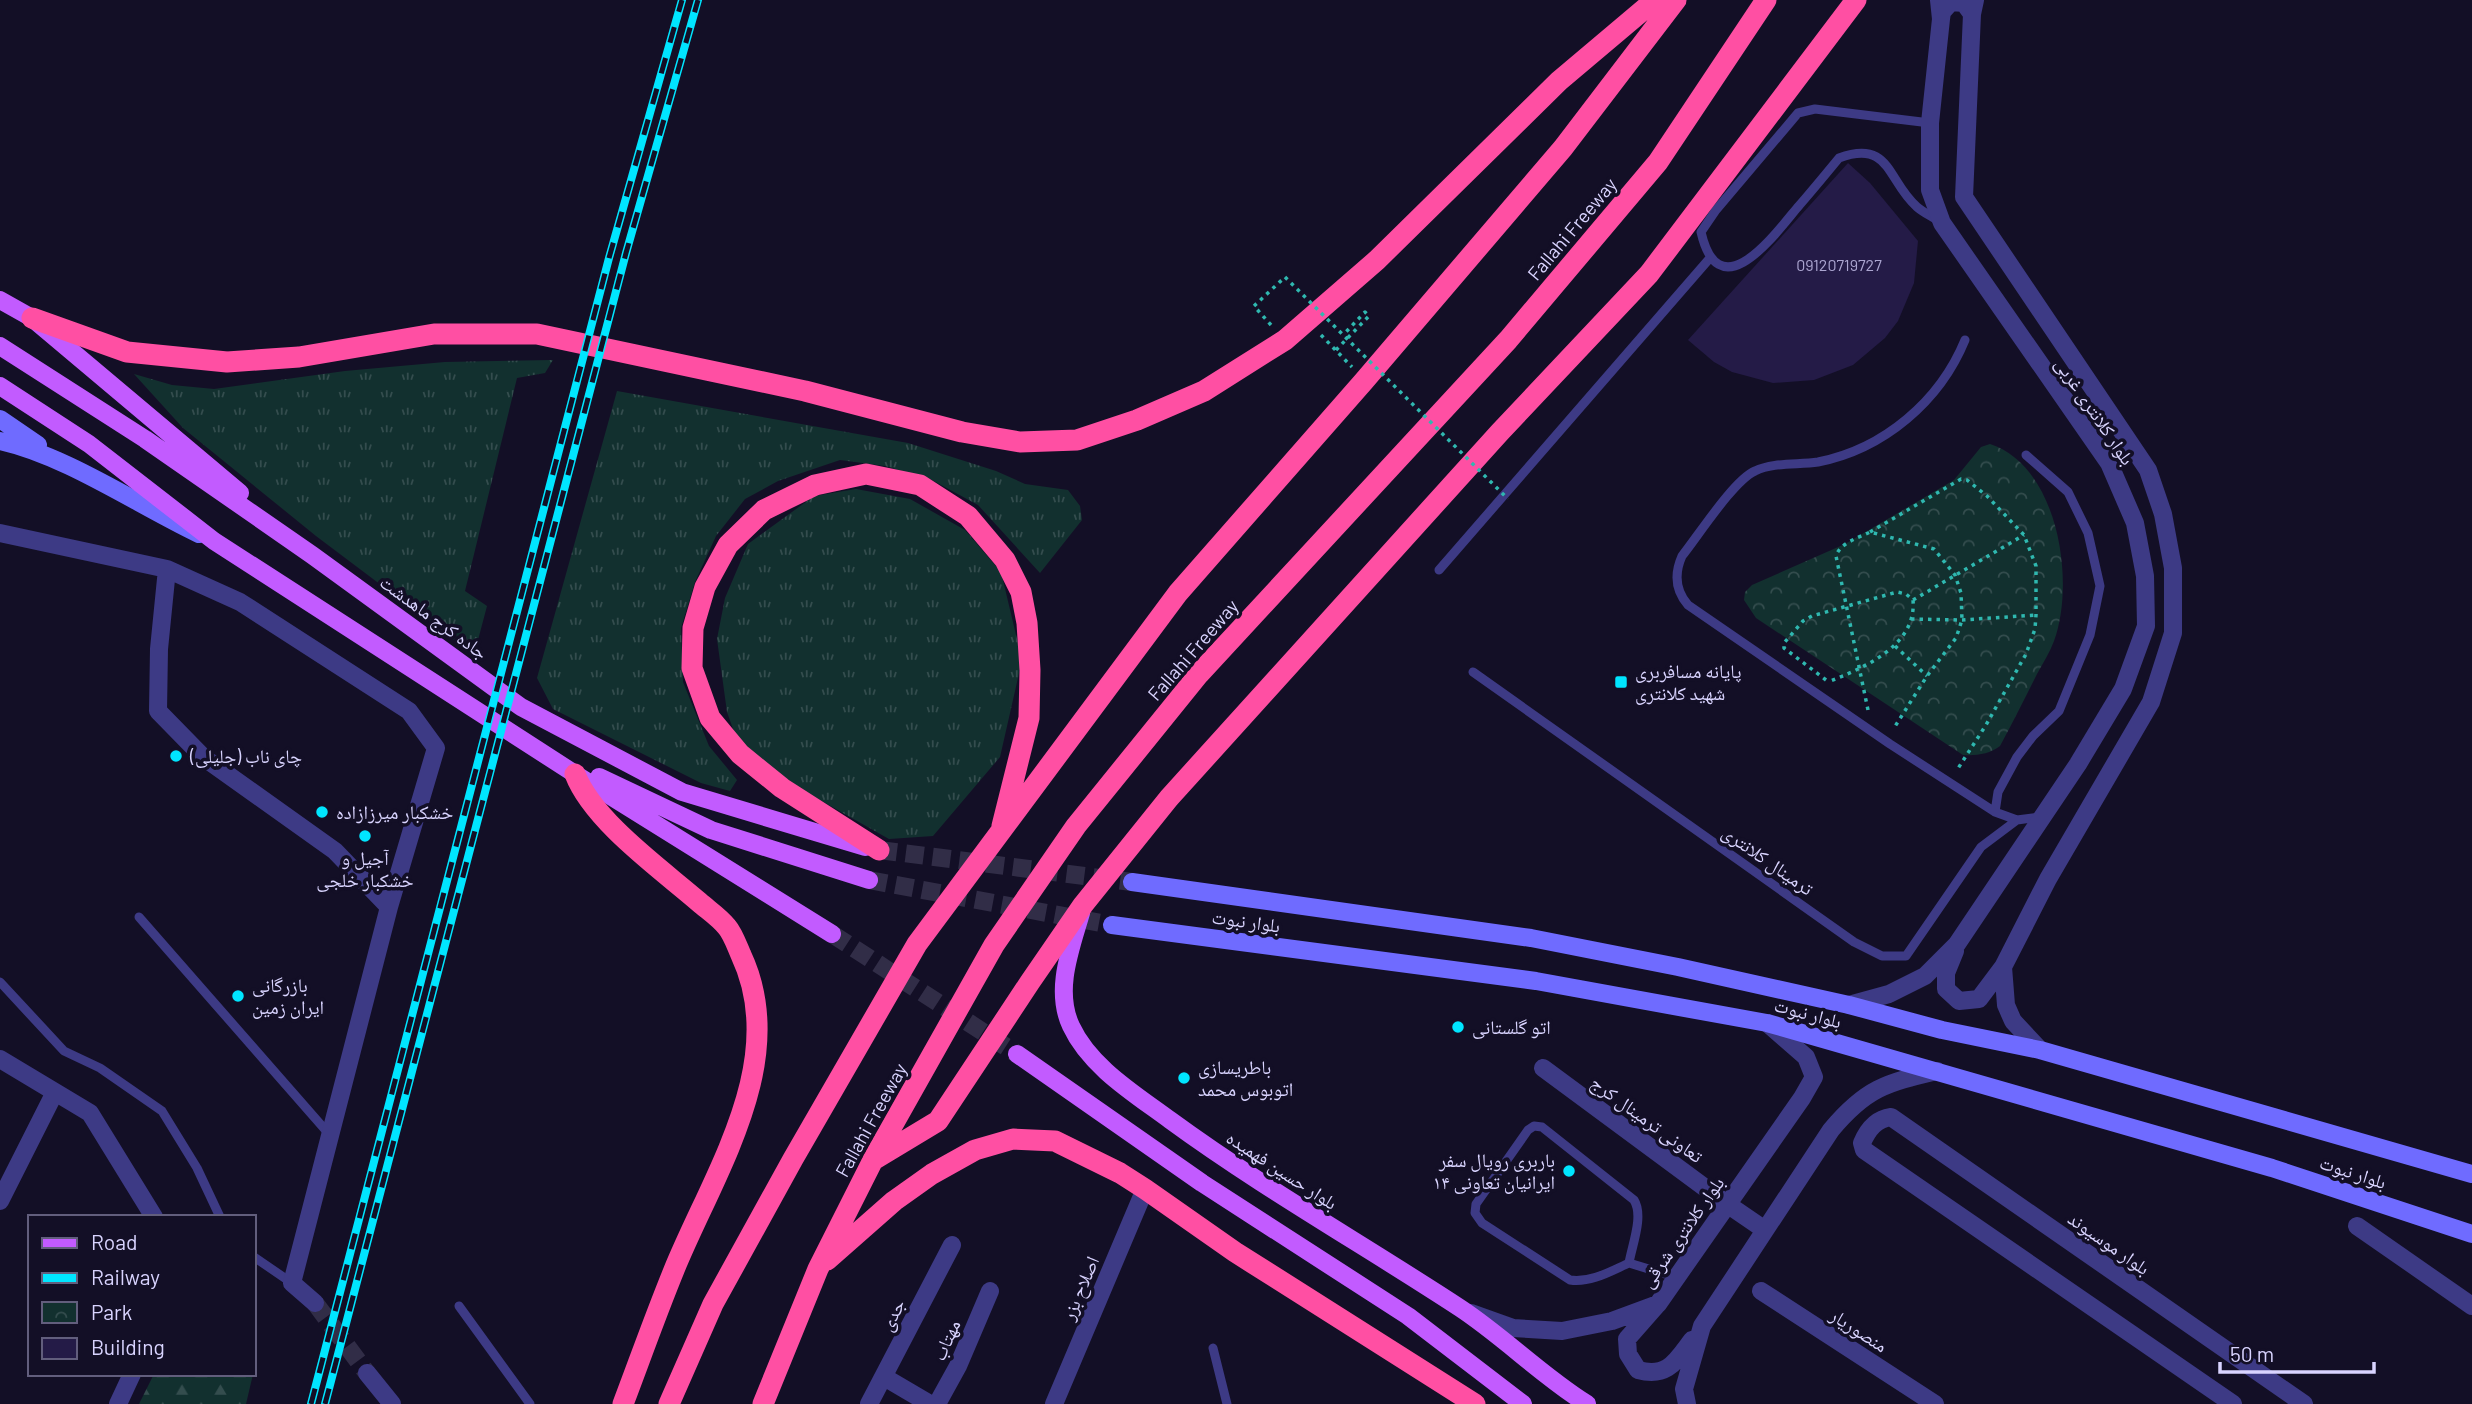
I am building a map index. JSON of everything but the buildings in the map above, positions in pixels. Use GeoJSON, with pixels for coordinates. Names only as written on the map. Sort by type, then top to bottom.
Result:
{"type":"FeatureCollection","features":[{"type":"Feature","properties":{"kind":"highway"},"geometry":{"type":"LineString","coordinates":[[32,318],[127,352],[227,362],[299,357],[434,334],[537,334],[805,391],[962,432],[1020,442],[1077,440],[1137,420],[1204,391],[1285,340],[1377,260],[1559,81],[1655,0]]}},
{"type":"Feature","properties":{"kind":"highway"},"geometry":{"type":"LineString","coordinates":[[669,1404],[713,1304],[793,1158],[917,944],[1000,836],[1178,593],[1563,148],[1676,0]]}},
{"type":"Feature","properties":{"kind":"highway","name":"Fallahi Freeway"},"geometry":{"type":"LineString","coordinates":[[763,1404],[818,1269],[873,1160],[994,945],[1076,826],[1199,674],[1508,340],[1658,162],[1766,0]]}},
{"type":"Feature","properties":{"kind":"highway"},"geometry":{"type":"LineString","coordinates":[[873,1160],[938,1121],[1083,905],[1178,788],[1500,432],[1649,274],[1856,0]]}},
{"type":"Feature","properties":{"kind":"highway"},"geometry":{"type":"LineString","coordinates":[[879,850],[782,788],[740,754],[710,718],[692,668],[693,628],[705,586],[728,545],[764,510],[815,485],[866,474],[919,485],[968,516],[1005,560],[1021,592],[1027,623],[1030,670],[1029,718],[1000,836]]}},
{"type":"Feature","properties":{"kind":"highway"},"geometry":{"type":"LineString","coordinates":[[575,774],[580,786],[610,825],[728,927],[748,971],[758,1018],[754,1064],[744,1107],[674,1270],[623,1404]]}},
{"type":"Feature","properties":{"kind":"highway"},"geometry":{"type":"LineString","coordinates":[[818,1269],[894,1201],[932,1174],[975,1150],[1013,1139],[1055,1141],[1120,1173],[1270,1274],[1475,1404]]}},
{"type":"Feature","properties":{"kind":"main road"},"geometry":{"type":"LineString","coordinates":[[0,300],[32,318],[312,555]]}},
{"type":"Feature","properties":{"kind":"main road","name":"جاده کرج ماهدشت"},"geometry":{"type":"LineString","coordinates":[[0,346],[145,439],[312,555],[521,707],[682,792],[879,850]]}},
{"type":"Feature","properties":{"kind":"main road"},"geometry":{"type":"LineString","coordinates":[[0,386],[89,444],[214,541],[575,774],[832,934]]}},
{"type":"Feature","properties":{"kind":"main road"},"geometry":{"type":"LineString","coordinates":[[0,419],[76,470]]}},
{"type":"Feature","properties":{"kind":"main road"},"geometry":{"type":"LineString","coordinates":[[0,441],[19,445],[76,470],[214,541]]}},
{"type":"Feature","properties":{"kind":"main road"},"geometry":{"type":"LineString","coordinates":[[575,774],[589,772],[711,830],[869,880]]}},
{"type":"Feature","properties":{"kind":"main road","name":"بلوار نبوت"},"geometry":{"type":"LineString","coordinates":[[1132,882],[1531,938],[1678,967],[1849,1005],[1942,1030],[2040,1050],[2472,1174]]}},
{"type":"Feature","properties":{"kind":"main road","name":"بلوار حسین فهمیده"},"geometry":{"type":"LineString","coordinates":[[1083,905],[1065,968],[1064,1004],[1070,1025],[1084,1047],[1119,1083],[1216,1153],[1462,1310],[1587,1404]]}},
{"type":"Feature","properties":{"kind":"main road","name":"بلوار نبوت"},"geometry":{"type":"LineString","coordinates":[[1112,925],[1536,981],[1767,1023],[2272,1168],[2472,1234]]}},
{"type":"Feature","properties":{"kind":"main road"},"geometry":{"type":"LineString","coordinates":[[1017,1054],[1202,1183],[1408,1316],[1523,1404]]}},
{"type":"Feature","properties":{"kind":"street","name":"بلوار کلانتری غربی"},"geometry":{"type":"LineString","coordinates":[[1849,1005],[1889,995],[1926,976],[1957,944],[2123,689],[2146,626],[2145,576],[2135,523],[2109,463],[1942,223],[1930,190],[1930,123],[1941,19],[1939,0]]}},
{"type":"Feature","properties":{"kind":"street"},"geometry":{"type":"LineString","coordinates":[[1941,19],[1945,6],[1958,1],[1973,7]]}},
{"type":"Feature","properties":{"kind":"street","name":"بلوار کلانتری غربی"},"geometry":{"type":"LineString","coordinates":[[1957,944],[1946,973],[1946,989],[1959,1001],[1979,999],[2003,967],[2048,878],[2151,702],[2173,633],[2173,568],[2162,514],[2148,470],[1964,197],[1973,7]]}},
{"type":"Feature","properties":{"kind":"street"},"geometry":{"type":"LineString","coordinates":[[0,533],[167,569],[240,603],[408,711],[436,748],[390,907],[292,1283],[314,1303]]}},
{"type":"Feature","properties":{"kind":"street"},"geometry":{"type":"LineString","coordinates":[[167,569],[159,649],[158,711],[203,757],[335,851],[390,907]]}},
{"type":"Feature","properties":{"kind":"street"},"geometry":{"type":"LineString","coordinates":[[2003,967],[2006,1005],[2013,1021],[2040,1050]]}},
{"type":"Feature","properties":{"kind":"street","name":"بلوار کلانتری شرقی"},"geometry":{"type":"LineString","coordinates":[[1462,1310],[1513,1328],[1562,1331],[1612,1321],[1658,1304],[1814,1077],[1806,1057],[1767,1023]]}},
{"type":"Feature","properties":{"kind":"street"},"geometry":{"type":"LineString","coordinates":[[0,1059],[90,1113],[153,1215]]}},
{"type":"Feature","properties":{"kind":"street","name":"تعاونی ترمینال کرج"},"geometry":{"type":"LineString","coordinates":[[1544,1068],[1765,1230]]}},
{"type":"Feature","properties":{"kind":"street"},"geometry":{"type":"LineString","coordinates":[[1658,1304],[1627,1339],[1628,1354],[1638,1370],[1651,1374],[1670,1368],[1702,1326],[1831,1130],[1849,1109],[1870,1091],[1892,1082],[1937,1071]]}},
{"type":"Feature","properties":{"kind":"street"},"geometry":{"type":"LineString","coordinates":[[0,1201],[55,1092]]}},
{"type":"Feature","properties":{"kind":"street","name":"بلوار موسیوند"},"geometry":{"type":"LineString","coordinates":[[2233,1404],[1864,1150],[1862,1143],[1872,1126],[1880,1119],[1891,1117],[2304,1404]]}},
{"type":"Feature","properties":{"kind":"street","name":"اصلاح بزر"},"geometry":{"type":"LineString","coordinates":[[1054,1404],[1145,1189]]}},
{"type":"Feature","properties":{"kind":"street"},"geometry":{"type":"LineString","coordinates":[[2357,1226],[2472,1306]]}},
{"type":"Feature","properties":{"kind":"street","name":"جدی"},"geometry":{"type":"LineString","coordinates":[[869,1404],[952,1245]]}},
{"type":"Feature","properties":{"kind":"street","name":"مهتاب"},"geometry":{"type":"LineString","coordinates":[[937,1404],[958,1366],[990,1291]]}},
{"type":"Feature","properties":{"kind":"street","name":"منصوریار"},"geometry":{"type":"LineString","coordinates":[[1761,1291],[1935,1404]]}},
{"type":"Feature","properties":{"kind":"street"},"geometry":{"type":"LineString","coordinates":[[1687,1404],[1684,1389],[1702,1326]]}},
{"type":"Feature","properties":{"kind":"street"},"geometry":{"type":"LineString","coordinates":[[367,1373],[392,1404]]}},
{"type":"Feature","properties":{"kind":"street"},"geometry":{"type":"LineString","coordinates":[[118,1404],[131,1376]]}},
{"type":"Feature","properties":{"kind":"street"},"geometry":{"type":"LineString","coordinates":[[884,1377],[930,1404]]}},
{"type":"Feature","properties":{"kind":"lane"},"geometry":{"type":"LineString","coordinates":[[1930,123],[1815,109],[1798,113],[1716,210],[1701,232],[1710,258],[1722,265],[1732,266],[1745,262],[1762,250],[1839,158],[1855,152],[1874,155],[1916,206],[1942,223]]}},
{"type":"Feature","properties":{"kind":"lane"},"geometry":{"type":"LineString","coordinates":[[1439,570],[1710,258]]}},
{"type":"Feature","properties":{"kind":"lane"},"geometry":{"type":"LineString","coordinates":[[1965,340],[1955,364],[1941,385],[1915,412],[1885,435],[1844,455],[1799,465],[1765,467],[1744,478],[1682,556],[1676,583],[1689,605],[1890,744],[1995,812],[2017,820],[2042,817]]}},
{"type":"Feature","properties":{"kind":"lane"},"geometry":{"type":"LineString","coordinates":[[1995,812],[1998,792],[2017,757],[2033,736],[2059,711],[2090,635],[2100,586],[2088,533],[2068,492],[2026,456]]}},
{"type":"Feature","properties":{"kind":"lane","name":"ترمینال کلانتری"},"geometry":{"type":"LineString","coordinates":[[1473,672],[1854,942],[1882,956],[1906,956],[1981,847],[2017,820]]}},
{"type":"Feature","properties":{"kind":"lane"},"geometry":{"type":"LineString","coordinates":[[139,917],[330,1136]]}},
{"type":"Feature","properties":{"kind":"lane"},"geometry":{"type":"LineString","coordinates":[[0,982],[64,1051],[100,1068],[162,1111],[197,1168],[219,1215]]}},
{"type":"Feature","properties":{"kind":"lane"},"geometry":{"type":"LineString","coordinates":[[1629,1263],[1638,1216],[1638,1206],[1634,1200],[1542,1127],[1534,1126],[1528,1130],[1476,1204],[1475,1213],[1482,1223],[1570,1280],[1580,1282],[1592,1279],[1629,1263],[1675,1277]]}},
{"type":"Feature","properties":{"kind":"lane"},"geometry":{"type":"LineString","coordinates":[[256,1258],[292,1283]]}},
{"type":"Feature","properties":{"kind":"lane"},"geometry":{"type":"LineString","coordinates":[[459,1306],[530,1404]]}},
{"type":"Feature","properties":{"kind":"lane"},"geometry":{"type":"LineString","coordinates":[[1213,1348],[1227,1404]]}},
{"type":"Feature","properties":{"kind":"path"},"geometry":{"type":"LineString","coordinates":[[1254,306],[1285,277],[1508,499]]}},
{"type":"Feature","properties":{"kind":"path"},"geometry":{"type":"LineString","coordinates":[[1336,350],[1369,316],[1365,312],[1343,335]]}},
{"type":"Feature","properties":{"kind":"path"},"geometry":{"type":"LineString","coordinates":[[1307,321],[1364,381]]}},
{"type":"Feature","properties":{"kind":"path"},"geometry":{"type":"LineString","coordinates":[[1858,703],[1868,710],[1845,605],[1837,552],[1961,479],[1967,480],[1987,496],[2024,535],[2036,566],[2036,615],[2035,629],[2026,654],[1957,770]]}},
{"type":"Feature","properties":{"kind":"path"},"geometry":{"type":"LineString","coordinates":[[1870,532],[1934,549],[1955,575],[1961,593],[1962,620],[1956,638],[1927,676],[1894,729]]}},
{"type":"Feature","properties":{"kind":"path"},"geometry":{"type":"LineString","coordinates":[[1913,600],[2024,535]]}},
{"type":"Feature","properties":{"kind":"path"},"geometry":{"type":"LineString","coordinates":[[1828,682],[1859,670],[1895,646],[1914,610],[1913,600],[1906,594],[1897,592],[1821,612],[1803,621],[1783,645],[1784,649],[1828,682],[1838,689]]}},
{"type":"Feature","properties":{"kind":"path"},"geometry":{"type":"LineString","coordinates":[[1911,619],[1962,620],[2036,615]]}},
{"type":"Feature","properties":{"kind":"path"},"geometry":{"type":"LineString","coordinates":[[1895,646],[1927,676]]}},
{"type":"Feature","properties":{"kind":"green space"},"geometry":{"type":"Polygon","coordinates":[[[553,360],[545,373],[517,378],[465,591],[487,606],[474,655],[316,536],[183,428],[134,374],[172,385],[214,389],[345,371],[445,362],[553,360]]]}},
{"type":"Feature","properties":{"kind":"green space"},"geometry":{"type":"Polygon","coordinates":[[[617,391],[908,443],[996,471],[1025,484],[1068,490],[1080,506],[1082,520],[1040,573],[978,505],[930,479],[885,466],[840,460],[778,481],[745,499],[716,536],[695,582],[681,628],[683,682],[709,746],[737,780],[730,791],[701,783],[553,709],[537,678],[617,391]]]}},
{"type":"Feature","properties":{"kind":"green space"},"geometry":{"type":"Polygon","coordinates":[[[1990,444],[2013,456],[2032,476],[2046,500],[2056,528],[2063,588],[2060,616],[2052,645],[2000,746],[1982,754],[1963,755],[1756,618],[1744,600],[1745,592],[1752,585],[1845,544],[1954,480],[1981,447],[1990,444]]]}},
{"type":"Feature","properties":{"kind":"green space"},"geometry":{"type":"Polygon","coordinates":[[[856,489],[910,499],[965,530],[1001,572],[1022,660],[1000,757],[933,836],[889,839],[804,791],[738,743],[727,712],[717,639],[725,598],[748,544],[814,496],[856,489]]]}},
{"type":"Feature","properties":{"kind":"green space"},"geometry":{"type":"Polygon","coordinates":[[[153,1376],[253,1376],[246,1404],[139,1404],[153,1376]]]}},
{"type":"Feature","properties":{"kind":"tunnel"},"geometry":{"type":"LineString","coordinates":[[879,850],[1132,882]]}},
{"type":"Feature","properties":{"kind":"tunnel"},"geometry":{"type":"LineString","coordinates":[[869,880],[1112,925]]}},
{"type":"Feature","properties":{"kind":"tunnel"},"geometry":{"type":"LineString","coordinates":[[832,934],[1017,1054]]}},
{"type":"Feature","properties":{"kind":"tunnel"},"geometry":{"type":"LineString","coordinates":[[315,1303],[367,1373]]}},
{"type":"Feature","properties":{"kind":"railway"},"geometry":{"type":"LineString","coordinates":[[311,1404],[609,258],[682,0]]}},
{"type":"Feature","properties":{"kind":"railway"},"geometry":{"type":"LineString","coordinates":[[325,1404],[626,253],[698,0]]}},
{"type":"Feature","properties":{"kind":"place","name":"پایانه مسافربری شهید کلانتری"},"geometry":{"type":"Point","coordinates":[1621,682]}},
{"type":"Feature","properties":{"kind":"place","name":"چای ناب (جلیلی)"},"geometry":{"type":"Point","coordinates":[176,756]}},
{"type":"Feature","properties":{"kind":"place","name":"خشکبار میرزازاده"},"geometry":{"type":"Point","coordinates":[322,812]}},
{"type":"Feature","properties":{"kind":"place","name":"آجیل و خشکبار خلجی"},"geometry":{"type":"Point","coordinates":[365,836]}},
{"type":"Feature","properties":{"kind":"place","name":"بازرگانی ایران زمین"},"geometry":{"type":"Point","coordinates":[238,996]}},
{"type":"Feature","properties":{"kind":"place","name":"اتو گلستانی"},"geometry":{"type":"Point","coordinates":[1458,1027]}},
{"type":"Feature","properties":{"kind":"place","name":"باطریسازی اتوبوس محمد"},"geometry":{"type":"Point","coordinates":[1184,1078]}},
{"type":"Feature","properties":{"kind":"place","name":"باربری رویال سفر ایرانیان تعاونی ۱۴"},"geometry":{"type":"Point","coordinates":[1569,1171]}}]}
